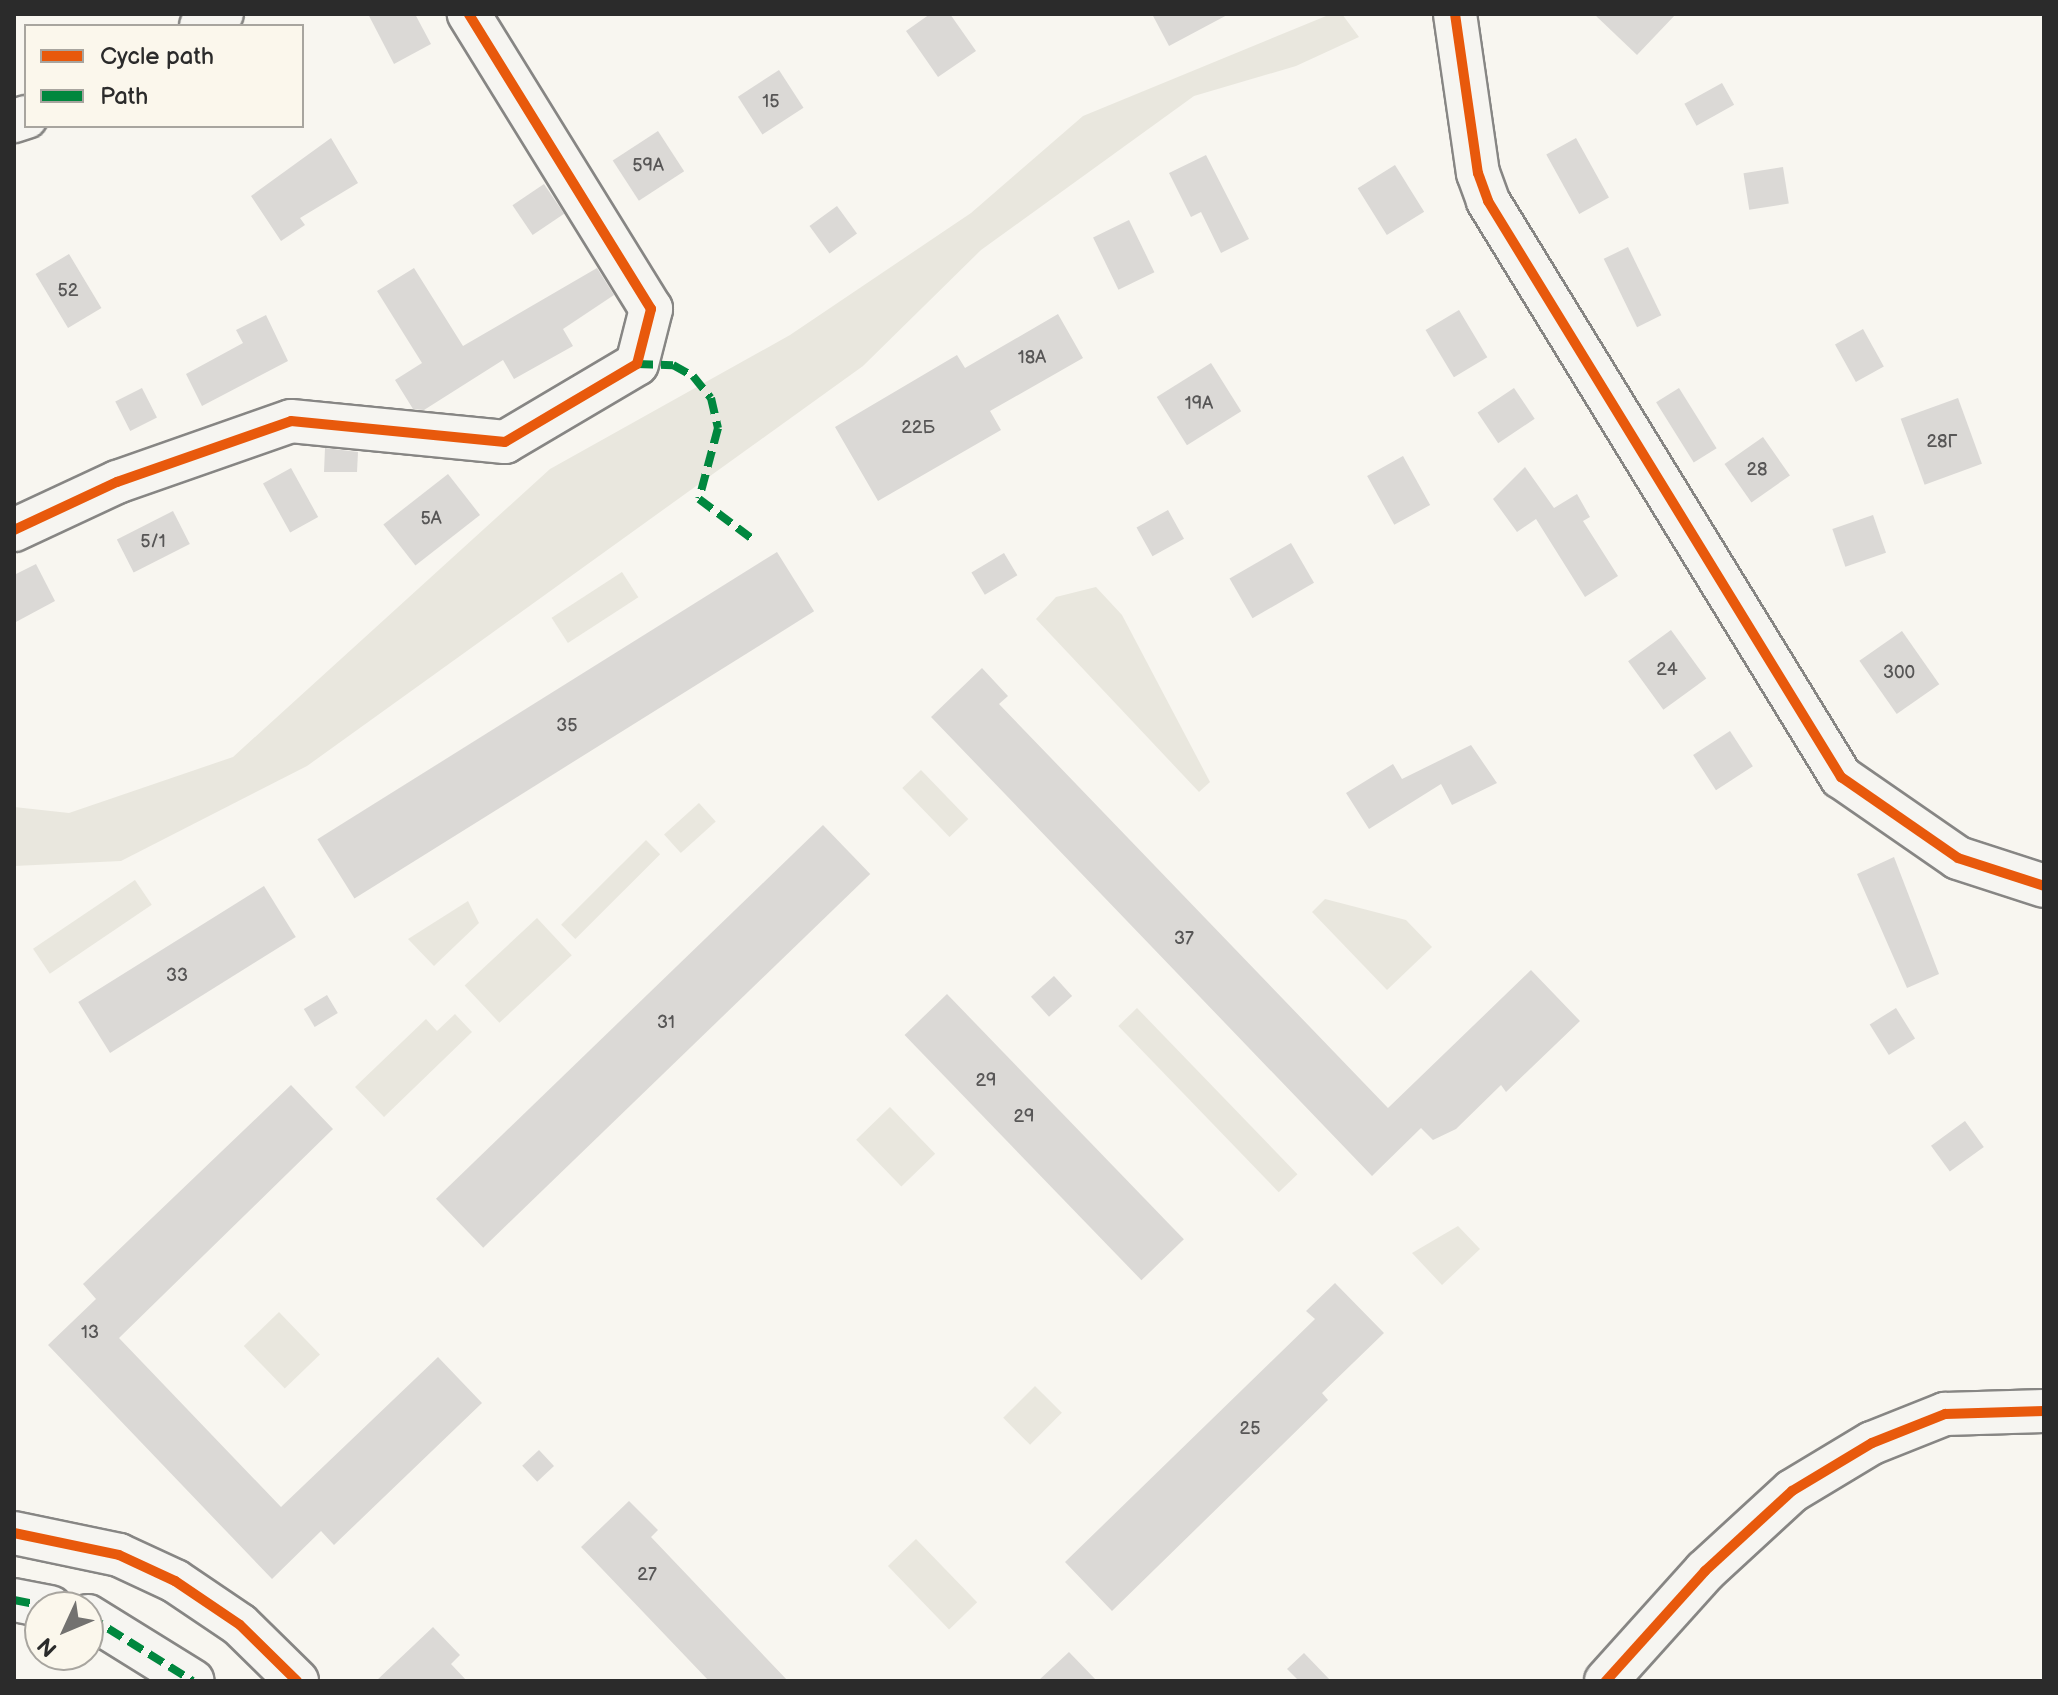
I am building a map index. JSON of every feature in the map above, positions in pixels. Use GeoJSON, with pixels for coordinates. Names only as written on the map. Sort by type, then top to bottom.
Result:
{"type":"FeatureCollection","features":[{"type":"Feature","properties":{"kind":"street"},"geometry":{"type":"LineString","coordinates":[[204,24],[222,14]]}},
{"type":"Feature","properties":{"kind":"street"},"geometry":{"type":"LineString","coordinates":[[14,530],[117,482],[291,421],[505,442],[637,364],[651,309],[469,14]]}},
{"type":"Feature","properties":{"kind":"street"},"geometry":{"type":"LineString","coordinates":[[1455,14],[1478,173],[1488,201],[1841,777],[1958,858],[2044,886]]}},
{"type":"Feature","properties":{"kind":"street"},"geometry":{"type":"LineString","coordinates":[[1606,1681],[1705,1571],[1792,1491],[1872,1443],[1945,1414],[2044,1411]]}},
{"type":"Feature","properties":{"kind":"street"},"geometry":{"type":"LineString","coordinates":[[14,1533],[119,1555],[175,1581],[240,1625],[297,1681]]}},
{"type":"Feature","properties":{"kind":"street"},"geometry":{"type":"LineString","coordinates":[[104,1626],[193,1681]]}},
{"type":"Feature","properties":{"kind":"shaded area"},"geometry":{"type":"Polygon","coordinates":[[[1331,14],[1342,14],[1359,37],[1296,66],[1194,96],[981,250],[863,366],[307,766],[121,861],[14,866],[14,807],[69,813],[233,757],[550,469],[790,335],[971,213],[1083,116],[1331,14]]]}},
{"type":"Feature","properties":{"kind":"shaded area"},"geometry":{"type":"Polygon","coordinates":[[[622,572],[638,597],[568,643],[552,618],[622,572]]]}},
{"type":"Feature","properties":{"kind":"shaded area"},"geometry":{"type":"Polygon","coordinates":[[[1096,587],[1122,615],[1210,782],[1199,792],[1036,619],[1056,597],[1096,587]]]}},
{"type":"Feature","properties":{"kind":"shaded area"},"geometry":{"type":"Polygon","coordinates":[[[921,770],[968,819],[950,837],[902,788],[921,770]]]}},
{"type":"Feature","properties":{"kind":"shaded area"},"geometry":{"type":"Polygon","coordinates":[[[699,803],[716,822],[681,853],[664,834],[699,803]]]}},
{"type":"Feature","properties":{"kind":"shaded area"},"geometry":{"type":"Polygon","coordinates":[[[646,840],[660,854],[575,939],[561,925],[646,840]]]}},
{"type":"Feature","properties":{"kind":"shaded area"},"geometry":{"type":"Polygon","coordinates":[[[135,880],[152,905],[50,974],[33,949],[135,880]]]}},
{"type":"Feature","properties":{"kind":"shaded area"},"geometry":{"type":"Polygon","coordinates":[[[1325,899],[1406,920],[1432,947],[1387,990],[1312,912],[1325,899]]]}},
{"type":"Feature","properties":{"kind":"shaded area"},"geometry":{"type":"Polygon","coordinates":[[[468,901],[479,923],[434,966],[408,939],[468,901]]]}},
{"type":"Feature","properties":{"kind":"shaded area"},"geometry":{"type":"Polygon","coordinates":[[[537,918],[572,955],[499,1023],[465,986],[537,918]]]}},
{"type":"Feature","properties":{"kind":"shaded area"},"geometry":{"type":"Polygon","coordinates":[[[1137,1008],[1297,1174],[1279,1192],[1118,1026],[1137,1008]]]}},
{"type":"Feature","properties":{"kind":"shaded area"},"geometry":{"type":"Polygon","coordinates":[[[455,1014],[472,1032],[384,1117],[355,1087],[426,1019],[437,1031],[455,1014]]]}},
{"type":"Feature","properties":{"kind":"shaded area"},"geometry":{"type":"Polygon","coordinates":[[[890,1107],[935,1154],[901,1186],[856,1140],[890,1107]]]}},
{"type":"Feature","properties":{"kind":"shaded area"},"geometry":{"type":"Polygon","coordinates":[[[1458,1226],[1480,1249],[1442,1285],[1412,1253],[1458,1226]]]}},
{"type":"Feature","properties":{"kind":"shaded area"},"geometry":{"type":"Polygon","coordinates":[[[279,1312],[320,1354],[285,1388],[244,1346],[279,1312]]]}},
{"type":"Feature","properties":{"kind":"shaded area"},"geometry":{"type":"Polygon","coordinates":[[[1035,1386],[1062,1413],[1030,1445],[1003,1418],[1035,1386]]]}},
{"type":"Feature","properties":{"kind":"shaded area"},"geometry":{"type":"Polygon","coordinates":[[[916,1539],[977,1602],[949,1629],[888,1566],[916,1539]]]}},
{"type":"Feature","properties":{"kind":"building"},"geometry":{"type":"Polygon","coordinates":[[[368,14],[415,14],[431,44],[394,64],[368,14]]]}},
{"type":"Feature","properties":{"kind":"building"},"geometry":{"type":"Polygon","coordinates":[[[930,14],[950,14],[976,51],[938,77],[906,31],[930,14]]]}},
{"type":"Feature","properties":{"kind":"building"},"geometry":{"type":"Polygon","coordinates":[[[1152,14],[1229,14],[1169,46],[1152,14]]]}},
{"type":"Feature","properties":{"kind":"building"},"geometry":{"type":"Polygon","coordinates":[[[1594,14],[1676,14],[1637,55],[1594,14]]]}},
{"type":"Feature","properties":{"kind":"building"},"geometry":{"type":"Polygon","coordinates":[[[779,70],[804,108],[762,134],[738,97],[779,70]]]}},
{"type":"Feature","properties":{"kind":"building"},"geometry":{"type":"Polygon","coordinates":[[[1722,83],[1734,105],[1697,126],[1684,104],[1722,83]]]}},
{"type":"Feature","properties":{"kind":"building"},"geometry":{"type":"Polygon","coordinates":[[[658,131],[684,171],[639,201],[613,160],[658,131]]]}},
{"type":"Feature","properties":{"kind":"building"},"geometry":{"type":"Polygon","coordinates":[[[331,138],[358,183],[300,218],[305,225],[281,241],[251,196],[331,138]]]}},
{"type":"Feature","properties":{"kind":"building"},"geometry":{"type":"Polygon","coordinates":[[[1576,138],[1609,197],[1579,214],[1546,154],[1576,138]]]}},
{"type":"Feature","properties":{"kind":"building"},"geometry":{"type":"Polygon","coordinates":[[[1206,155],[1249,239],[1221,253],[1201,212],[1191,217],[1169,173],[1206,155]]]}},
{"type":"Feature","properties":{"kind":"building"},"geometry":{"type":"Polygon","coordinates":[[[1395,165],[1424,212],[1387,235],[1358,188],[1395,165]]]}},
{"type":"Feature","properties":{"kind":"building"},"geometry":{"type":"Polygon","coordinates":[[[1783,167],[1789,204],[1749,210],[1743,173],[1783,167]]]}},
{"type":"Feature","properties":{"kind":"building"},"geometry":{"type":"Polygon","coordinates":[[[544,184],[564,214],[533,235],[512,205],[544,184]]]}},
{"type":"Feature","properties":{"kind":"building"},"geometry":{"type":"Polygon","coordinates":[[[837,206],[857,234],[829,253],[809,226],[837,206]]]}},
{"type":"Feature","properties":{"kind":"building"},"geometry":{"type":"Polygon","coordinates":[[[1129,220],[1154,272],[1118,290],[1093,238],[1129,220]]]}},
{"type":"Feature","properties":{"kind":"building"},"geometry":{"type":"Polygon","coordinates":[[[1628,247],[1661,315],[1637,327],[1604,259],[1628,247]]]}},
{"type":"Feature","properties":{"kind":"building"},"geometry":{"type":"Polygon","coordinates":[[[69,254],[101,308],[68,328],[36,274],[69,254]]]}},
{"type":"Feature","properties":{"kind":"building"},"geometry":{"type":"Polygon","coordinates":[[[414,268],[463,346],[597,268],[614,295],[563,329],[573,346],[514,379],[503,360],[424,410],[413,409],[395,380],[422,363],[377,291],[414,268]]]}},
{"type":"Feature","properties":{"kind":"building"},"geometry":{"type":"Polygon","coordinates":[[[1459,310],[1487,357],[1454,377],[1426,330],[1459,310]]]}},
{"type":"Feature","properties":{"kind":"building"},"geometry":{"type":"Polygon","coordinates":[[[1058,314],[1083,358],[990,411],[1001,430],[878,501],[835,427],[957,355],[965,368],[1058,314]]]}},
{"type":"Feature","properties":{"kind":"building"},"geometry":{"type":"Polygon","coordinates":[[[266,315],[288,361],[202,406],[186,374],[243,343],[236,330],[266,315]]]}},
{"type":"Feature","properties":{"kind":"building"},"geometry":{"type":"Polygon","coordinates":[[[1863,329],[1884,367],[1856,382],[1835,345],[1863,329]]]}},
{"type":"Feature","properties":{"kind":"building"},"geometry":{"type":"Polygon","coordinates":[[[1211,363],[1241,411],[1187,445],[1157,397],[1211,363]]]}},
{"type":"Feature","properties":{"kind":"building"},"geometry":{"type":"Polygon","coordinates":[[[142,388],[157,417],[130,431],[115,402],[142,388]]]}},
{"type":"Feature","properties":{"kind":"building"},"geometry":{"type":"Polygon","coordinates":[[[1514,388],[1535,419],[1498,443],[1478,413],[1514,388]]]}},
{"type":"Feature","properties":{"kind":"building"},"geometry":{"type":"Polygon","coordinates":[[[1679,388],[1717,448],[1694,463],[1656,402],[1679,388]]]}},
{"type":"Feature","properties":{"kind":"building"},"geometry":{"type":"Polygon","coordinates":[[[1958,398],[1982,464],[1925,485],[1901,419],[1958,398]]]}},
{"type":"Feature","properties":{"kind":"building"},"geometry":{"type":"Polygon","coordinates":[[[1763,437],[1790,476],[1751,502],[1724,464],[1763,437]]]}},
{"type":"Feature","properties":{"kind":"building"},"geometry":{"type":"Polygon","coordinates":[[[325,448],[358,452],[357,472],[324,472],[325,448]]]}},
{"type":"Feature","properties":{"kind":"building"},"geometry":{"type":"Polygon","coordinates":[[[1403,456],[1430,505],[1394,525],[1367,476],[1403,456]]]}},
{"type":"Feature","properties":{"kind":"building"},"geometry":{"type":"Polygon","coordinates":[[[1525,467],[1554,508],[1577,494],[1590,517],[1583,521],[1618,576],[1585,597],[1536,519],[1517,532],[1493,499],[1525,467]]]}},
{"type":"Feature","properties":{"kind":"building"},"geometry":{"type":"Polygon","coordinates":[[[291,468],[318,517],[290,532],[263,484],[291,468]]]}},
{"type":"Feature","properties":{"kind":"building"},"geometry":{"type":"Polygon","coordinates":[[[448,474],[480,515],[415,565],[383,524],[448,474]]]}},
{"type":"Feature","properties":{"kind":"building"},"geometry":{"type":"Polygon","coordinates":[[[1168,510],[1184,539],[1153,556],[1137,527],[1168,510]]]}},
{"type":"Feature","properties":{"kind":"building"},"geometry":{"type":"Polygon","coordinates":[[[173,511],[190,544],[134,573],[117,540],[173,511]]]}},
{"type":"Feature","properties":{"kind":"building"},"geometry":{"type":"Polygon","coordinates":[[[1873,515],[1886,553],[1845,567],[1832,529],[1873,515]]]}},
{"type":"Feature","properties":{"kind":"building"},"geometry":{"type":"Polygon","coordinates":[[[1291,543],[1314,583],[1253,618],[1230,578],[1291,543]]]}},
{"type":"Feature","properties":{"kind":"building"},"geometry":{"type":"Polygon","coordinates":[[[777,552],[814,611],[354,899],[317,839],[777,552]]]}},
{"type":"Feature","properties":{"kind":"building"},"geometry":{"type":"Polygon","coordinates":[[[1004,553],[1017,575],[985,595],[971,573],[1004,553]]]}},
{"type":"Feature","properties":{"kind":"building"},"geometry":{"type":"Polygon","coordinates":[[[36,564],[55,601],[14,623],[14,575],[36,564]]]}},
{"type":"Feature","properties":{"kind":"building"},"geometry":{"type":"Polygon","coordinates":[[[1671,630],[1706,679],[1663,710],[1628,661],[1671,630]]]}},
{"type":"Feature","properties":{"kind":"building"},"geometry":{"type":"Polygon","coordinates":[[[1902,631],[1939,684],[1897,714],[1859,661],[1902,631]]]}},
{"type":"Feature","properties":{"kind":"building"},"geometry":{"type":"Polygon","coordinates":[[[982,668],[1008,696],[999,704],[1388,1108],[1531,970],[1580,1021],[1506,1092],[1501,1085],[1456,1129],[1433,1140],[1421,1128],[1372,1176],[931,717],[982,668]]]}},
{"type":"Feature","properties":{"kind":"building"},"geometry":{"type":"Polygon","coordinates":[[[1730,731],[1753,766],[1716,790],[1693,755],[1730,731]]]}},
{"type":"Feature","properties":{"kind":"building"},"geometry":{"type":"Polygon","coordinates":[[[1471,745],[1497,783],[1452,805],[1441,784],[1369,829],[1346,793],[1393,764],[1402,779],[1471,745]]]}},
{"type":"Feature","properties":{"kind":"building"},"geometry":{"type":"Polygon","coordinates":[[[823,825],[870,874],[483,1248],[436,1199],[823,825]]]}},
{"type":"Feature","properties":{"kind":"building"},"geometry":{"type":"Polygon","coordinates":[[[1894,857],[1939,974],[1907,988],[1857,874],[1894,857]]]}},
{"type":"Feature","properties":{"kind":"building"},"geometry":{"type":"Polygon","coordinates":[[[264,886],[296,937],[110,1053],[78,1002],[264,886]]]}},
{"type":"Feature","properties":{"kind":"building"},"geometry":{"type":"Polygon","coordinates":[[[1054,976],[1072,996],[1049,1017],[1031,997],[1054,976]]]}},
{"type":"Feature","properties":{"kind":"building"},"geometry":{"type":"Polygon","coordinates":[[[947,994],[1184,1239],[1141,1280],[905,1035],[947,994]]]}},
{"type":"Feature","properties":{"kind":"building"},"geometry":{"type":"Polygon","coordinates":[[[327,995],[338,1013],[315,1027],[304,1009],[327,995]]]}},
{"type":"Feature","properties":{"kind":"building"},"geometry":{"type":"Polygon","coordinates":[[[1896,1008],[1915,1039],[1889,1055],[1870,1024],[1896,1008]]]}},
{"type":"Feature","properties":{"kind":"building"},"geometry":{"type":"Polygon","coordinates":[[[291,1085],[333,1129],[119,1338],[281,1507],[438,1357],[482,1403],[334,1545],[321,1531],[272,1579],[48,1345],[96,1299],[83,1284],[291,1085]]]}},
{"type":"Feature","properties":{"kind":"building"},"geometry":{"type":"Polygon","coordinates":[[[1965,1121],[1984,1147],[1950,1172],[1931,1146],[1965,1121]]]}},
{"type":"Feature","properties":{"kind":"building"},"geometry":{"type":"Polygon","coordinates":[[[1335,1283],[1384,1333],[1322,1393],[1328,1400],[1112,1611],[1065,1562],[1315,1319],[1306,1311],[1335,1283]]]}},
{"type":"Feature","properties":{"kind":"building"},"geometry":{"type":"Polygon","coordinates":[[[539,1450],[554,1466],[537,1482],[522,1466],[539,1450]]]}},
{"type":"Feature","properties":{"kind":"building"},"geometry":{"type":"Polygon","coordinates":[[[629,1501],[658,1530],[651,1537],[788,1681],[709,1681],[581,1547],[629,1501]]]}},
{"type":"Feature","properties":{"kind":"building"},"geometry":{"type":"Polygon","coordinates":[[[433,1627],[460,1655],[451,1664],[467,1681],[376,1681],[433,1627]]]}},
{"type":"Feature","properties":{"kind":"building"},"geometry":{"type":"Polygon","coordinates":[[[1069,1652],[1097,1681],[1038,1681],[1069,1652]]]}},
{"type":"Feature","properties":{"kind":"building"},"geometry":{"type":"Polygon","coordinates":[[[1304,1653],[1331,1681],[1299,1681],[1287,1669],[1304,1653]]]}},
{"type":"Feature","properties":{"kind":"marked path"},"geometry":{"type":"LineString","coordinates":[[637,364],[673,365],[693,376],[711,398],[718,428],[699,499],[751,538]]}},
{"type":"Feature","properties":{"kind":"marked path"},"geometry":{"type":"LineString","coordinates":[[14,1600],[24,1602]]}},
{"type":"Feature","properties":{"kind":"marked path"},"geometry":{"type":"LineString","coordinates":[[104,1626],[193,1681]]}},
{"type":"Feature","properties":{"kind":"cycle path"},"geometry":{"type":"LineString","coordinates":[[14,530],[117,482],[291,421],[505,442],[637,364],[651,309],[469,14]]}},
{"type":"Feature","properties":{"kind":"cycle path"},"geometry":{"type":"LineString","coordinates":[[1455,14],[1478,173],[1488,201],[1841,777],[1958,858],[2044,886]]}},
{"type":"Feature","properties":{"kind":"cycle path"},"geometry":{"type":"LineString","coordinates":[[1606,1681],[1705,1571],[1792,1491],[1872,1443],[1945,1414],[2044,1411]]}},
{"type":"Feature","properties":{"kind":"cycle path"},"geometry":{"type":"LineString","coordinates":[[14,1533],[119,1555],[175,1581],[240,1625],[297,1681]]}}]}
